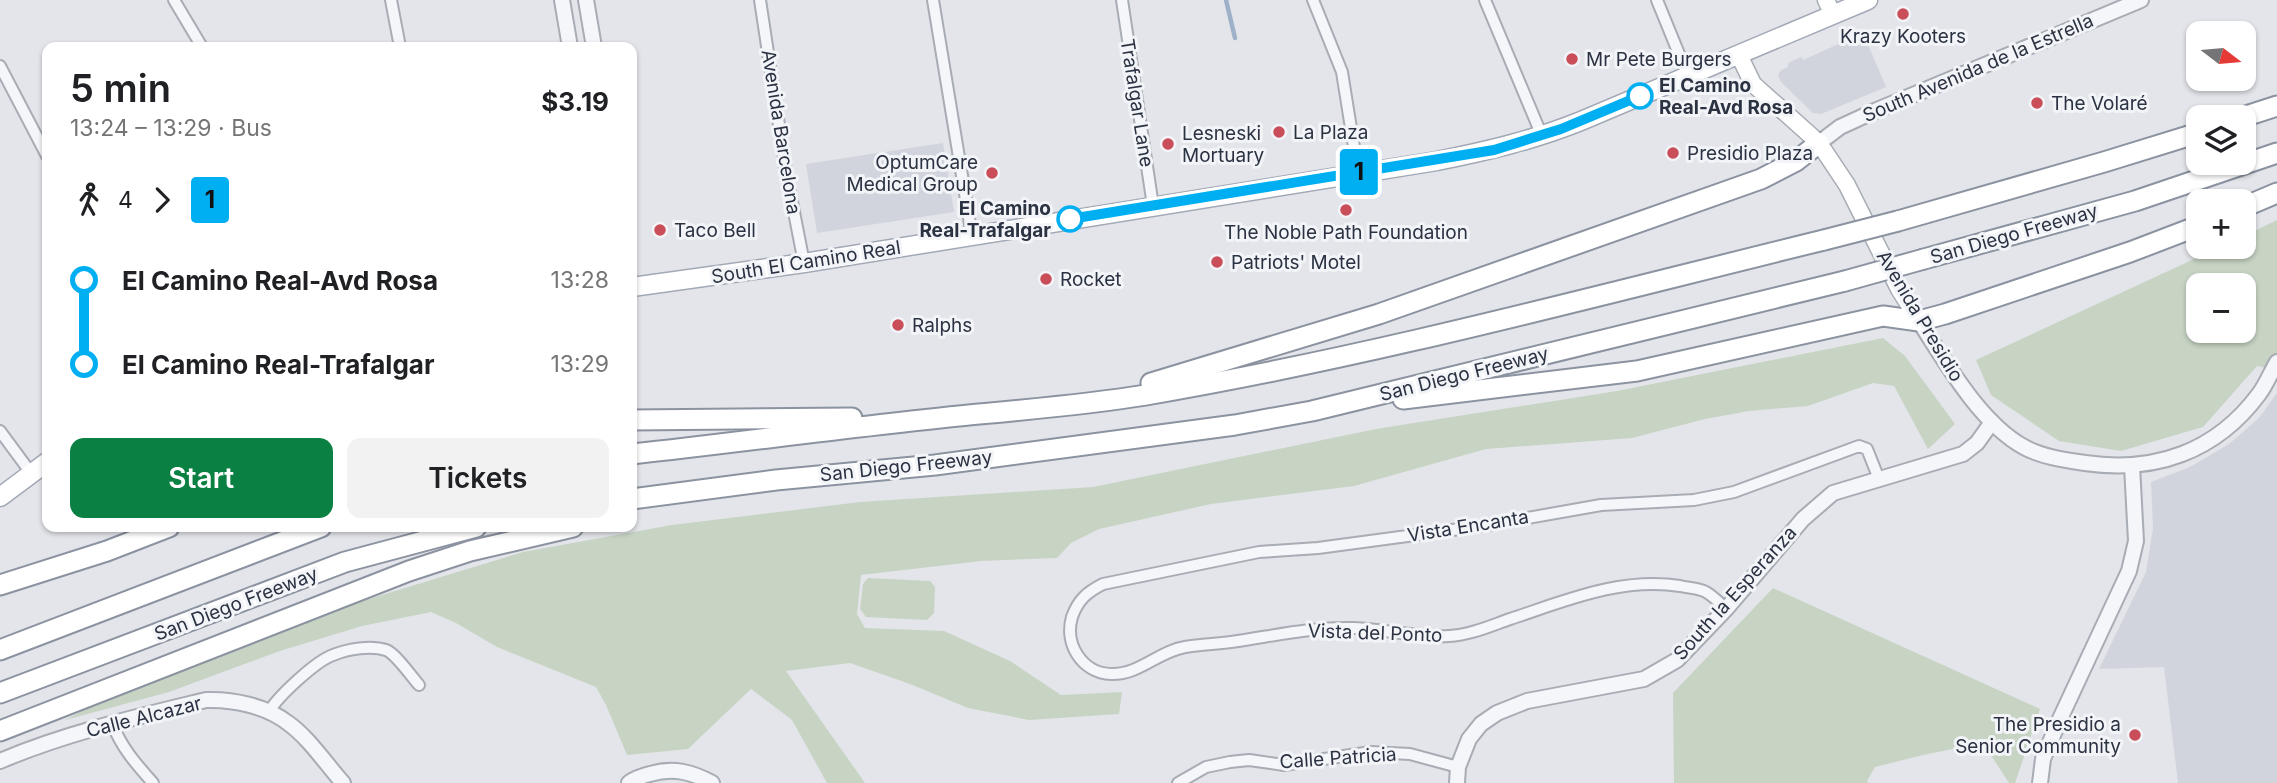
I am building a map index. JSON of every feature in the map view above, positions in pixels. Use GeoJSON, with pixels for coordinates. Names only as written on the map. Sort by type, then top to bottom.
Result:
{"type":"FeatureCollection","features":[{"type":"Feature","properties":{"kind":"highway"},"geometry":{"type":"LineString","coordinates":[[2256,113],[2277,106]]}},
{"type":"Feature","properties":{"kind":"highway"},"geometry":{"type":"LineString","coordinates":[[637,453],[958,416],[1076,406],[1258,375],[1363,352],[1898,221],[2186,137]]}},
{"type":"Feature","properties":{"kind":"highway"},"geometry":{"type":"LineString","coordinates":[[1076,406],[1379,314],[1761,179],[1796,161],[1819,143]]}},
{"type":"Feature","properties":{"kind":"highway","name":"San Diego Freeway"},"geometry":{"type":"LineString","coordinates":[[637,498],[776,480],[948,463],[1235,425],[1312,411],[1845,281],[2135,201],[2277,153]]}},
{"type":"Feature","properties":{"kind":"highway"},"geometry":{"type":"LineString","coordinates":[[2256,202],[2277,193]]}},
{"type":"Feature","properties":{"kind":"highway"},"geometry":{"type":"LineString","coordinates":[[1312,411],[1637,371],[1883,316],[1919,321],[2130,252],[2186,231]]}},
{"type":"Feature","properties":{"kind":"highway"},"geometry":{"type":"LineString","coordinates":[[637,420],[958,416]]}},
{"type":"Feature","properties":{"kind":"highway"},"geometry":{"type":"LineString","coordinates":[[637,503],[653,496]]}},
{"type":"Feature","properties":{"kind":"highway"},"geometry":{"type":"LineString","coordinates":[[0,585],[107,551],[156,532]]}},
{"type":"Feature","properties":{"kind":"highway"},"geometry":{"type":"LineString","coordinates":[[0,650],[308,532]]}},
{"type":"Feature","properties":{"kind":"highway","name":"San Diego Freeway"},"geometry":{"type":"LineString","coordinates":[[0,693],[345,562],[457,532]]}},
{"type":"Feature","properties":{"kind":"highway"},"geometry":{"type":"LineString","coordinates":[[0,731],[408,571],[470,551],[552,532]]}},
{"type":"Feature","properties":{"kind":"main road","name":"South El Camino Real"},"geometry":{"type":"LineString","coordinates":[[637,286],[804,263],[1494,150],[1542,136],[1739,55],[1829,8],[1868,0]]}},
{"type":"Feature","properties":{"kind":"main road","name":"Avenida Presidio"},"geometry":{"type":"LineString","coordinates":[[1739,55],[1753,85],[1819,143],[1846,184],[1899,289],[1919,321]]}},
{"type":"Feature","properties":{"kind":"main road"},"geometry":{"type":"LineString","coordinates":[[0,497],[42,466]]}},
{"type":"Feature","properties":{"kind":"street"},"geometry":{"type":"LineString","coordinates":[[174,0],[199,42]]}},
{"type":"Feature","properties":{"kind":"street"},"geometry":{"type":"LineString","coordinates":[[391,0],[399,42]]}},
{"type":"Feature","properties":{"kind":"street"},"geometry":{"type":"LineString","coordinates":[[562,0],[569,42]]}},
{"type":"Feature","properties":{"kind":"street"},"geometry":{"type":"LineString","coordinates":[[586,0],[593,42]]}},
{"type":"Feature","properties":{"kind":"street","name":"Avenida Barcelona"},"geometry":{"type":"LineString","coordinates":[[760,0],[786,170],[804,263]]}},
{"type":"Feature","properties":{"kind":"street"},"geometry":{"type":"LineString","coordinates":[[933,0],[972,236]]}},
{"type":"Feature","properties":{"kind":"street","name":"Trafalgar Lane"},"geometry":{"type":"LineString","coordinates":[[1122,0],[1153,206]]}},
{"type":"Feature","properties":{"kind":"street"},"geometry":{"type":"LineString","coordinates":[[1313,0],[1342,72],[1358,172]]}},
{"type":"Feature","properties":{"kind":"street"},"geometry":{"type":"LineString","coordinates":[[1485,0],[1542,136]]}},
{"type":"Feature","properties":{"kind":"street"},"geometry":{"type":"LineString","coordinates":[[1657,0],[1688,76]]}},
{"type":"Feature","properties":{"kind":"street","name":"South Avenida de la Estrella"},"geometry":{"type":"LineString","coordinates":[[1819,143],[1840,127],[1886,106],[2141,0]]}},
{"type":"Feature","properties":{"kind":"street"},"geometry":{"type":"LineString","coordinates":[[0,66],[42,146]]}},
{"type":"Feature","properties":{"kind":"street","name":"Avenida Presidio"},"geometry":{"type":"LineString","coordinates":[[1919,321],[1950,371],[1992,422],[2023,447],[2057,459],[2093,464],[2132,466],[2175,458],[2213,440],[2259,394],[2277,362]]}},
{"type":"Feature","properties":{"kind":"street","name":"South la Esperanza"},"geometry":{"type":"LineString","coordinates":[[1457,783],[1458,767],[1469,739],[1481,724],[1497,713],[1527,701],[1644,679],[1677,660],[1726,609],[1773,552],[1819,503],[1833,493],[1964,454],[1977,443],[1992,422]]}},
{"type":"Feature","properties":{"kind":"street"},"geometry":{"type":"LineString","coordinates":[[0,431],[31,473]]}},
{"type":"Feature","properties":{"kind":"street","name":"Vista Encanta"},"geometry":{"type":"LineString","coordinates":[[1071,643],[1069,628],[1073,615],[1079,601],[1088,591],[1103,584],[1201,563],[1259,552],[1318,548],[1482,526],[1601,505],[1716,497],[1859,446],[1867,449],[1879,479]]}},
{"type":"Feature","properties":{"kind":"street"},"geometry":{"type":"LineString","coordinates":[[2040,783],[2043,759],[2059,721],[2129,572],[2136,541],[2132,466]]}},
{"type":"Feature","properties":{"kind":"street","name":"Vista del Ponto"},"geometry":{"type":"LineString","coordinates":[[1071,643],[1075,653],[1086,664],[1109,674],[1143,666],[1167,652],[1184,647],[1299,630],[1355,628],[1422,636],[1466,634],[1595,591],[1619,586],[1669,585],[1704,590],[1726,609]]}},
{"type":"Feature","properties":{"kind":"street"},"geometry":{"type":"LineString","coordinates":[[343,783],[289,723],[270,712],[275,701],[315,666],[332,655],[368,647],[388,650],[419,685]]}},
{"type":"Feature","properties":{"kind":"street","name":"Calle Alcazar"},"geometry":{"type":"LineString","coordinates":[[0,761],[31,748],[112,723],[206,700],[221,700],[270,712]]}},
{"type":"Feature","properties":{"kind":"street"},"geometry":{"type":"LineString","coordinates":[[112,723],[118,740],[153,783]]}},
{"type":"Feature","properties":{"kind":"street","name":"Calle Patricia"},"geometry":{"type":"LineString","coordinates":[[1178,783],[1206,767],[1230,762],[1249,760],[1284,765],[1371,752],[1410,754],[1458,767]]}},
{"type":"Feature","properties":{"kind":"street"},"geometry":{"type":"LineString","coordinates":[[629,783],[658,771],[674,770],[694,773],[712,783]]}},
{"type":"Feature","properties":{"kind":"shaded area"},"geometry":{"type":"Polygon","coordinates":[[[1863,33],[1886,87],[1821,114],[1813,113],[1781,82],[1778,75],[1788,67],[1788,63],[1801,57],[1803,60],[1863,33]]]}},
{"type":"Feature","properties":{"kind":"shaded area"},"geometry":{"type":"Polygon","coordinates":[[[943,143],[954,212],[817,233],[806,164],[943,143]]]}},
{"type":"Feature","properties":{"kind":"shaded area"},"geometry":{"type":"Polygon","coordinates":[[[2277,393],[2277,783],[2178,783],[2164,667],[2099,669],[2146,572],[2153,528],[2151,482],[2190,467],[2229,444],[2259,418],[2277,393]]]}},
{"type":"Feature","properties":{"kind":"green space"},"geometry":{"type":"Polygon","coordinates":[[[2277,220],[2277,370],[2257,366],[2203,427],[2121,451],[2059,441],[1991,395],[1976,360],[2194,259],[2256,259],[2256,230],[2277,220]]]}},
{"type":"Feature","properties":{"kind":"green space"},"geometry":{"type":"Polygon","coordinates":[[[1883,338],[1905,356],[1955,424],[1928,449],[1894,386],[1873,383],[1808,406],[1749,411],[1705,419],[1632,438],[1486,449],[1354,486],[1211,504],[1099,529],[1071,543],[1057,558],[981,561],[861,575],[857,614],[865,628],[944,631],[1010,661],[1061,695],[1122,692],[1119,714],[1029,720],[968,708],[850,663],[786,671],[865,783],[827,783],[792,720],[751,689],[688,749],[627,755],[596,687],[497,647],[431,612],[362,626],[280,651],[169,692],[65,720],[112,696],[359,602],[523,552],[672,525],[860,502],[1093,487],[1376,429],[1617,391],[1883,338]]]}},
{"type":"Feature","properties":{"kind":"green space"},"geometry":{"type":"Polygon","coordinates":[[[868,578],[930,581],[935,587],[934,613],[927,620],[866,617],[860,609],[863,584],[868,578]]]}},
{"type":"Feature","properties":{"kind":"green space"},"geometry":{"type":"Polygon","coordinates":[[[1773,588],[2040,709],[2015,783],[2009,783],[1983,743],[1875,767],[1868,783],[1674,783],[1673,693],[1773,588]]]}},
{"type":"Feature","properties":{"kind":"waterway"},"geometry":{"type":"LineString","coordinates":[[1226,0],[1235,38]]}},
{"type":"Feature","properties":{"kind":"bus line","name":"1"},"geometry":{"type":"LineString","coordinates":[[1070,219],[1494,150],[1561,129],[1640,96]]}},
{"type":"Feature","properties":{"kind":"place","name":"Krazy Kooters"},"geometry":{"type":"Point","coordinates":[1903,14]}},
{"type":"Feature","properties":{"kind":"place","name":"Mr Pete Burgers"},"geometry":{"type":"Point","coordinates":[1572,59]}},
{"type":"Feature","properties":{"kind":"place","name":"El Camino Real-Avd Rosa"},"geometry":{"type":"Point","coordinates":[1640,96]}},
{"type":"Feature","properties":{"kind":"place","name":"The Volaré"},"geometry":{"type":"Point","coordinates":[2037,103]}},
{"type":"Feature","properties":{"kind":"place","name":"La Plaza"},"geometry":{"type":"Point","coordinates":[1279,132]}},
{"type":"Feature","properties":{"kind":"place","name":"Lesneski Mortuary"},"geometry":{"type":"Point","coordinates":[1168,144]}},
{"type":"Feature","properties":{"kind":"place","name":"Presidio Plaza"},"geometry":{"type":"Point","coordinates":[1673,153]}},
{"type":"Feature","properties":{"kind":"place","name":"OptumCare Medical Group"},"geometry":{"type":"Point","coordinates":[992,173]}},
{"type":"Feature","properties":{"kind":"place","name":"The Noble Path Foundation"},"geometry":{"type":"Point","coordinates":[1346,210]}},
{"type":"Feature","properties":{"kind":"place","name":"El Camino Real-Trafalgar"},"geometry":{"type":"Point","coordinates":[1070,219]}},
{"type":"Feature","properties":{"kind":"place","name":"Taco Bell"},"geometry":{"type":"Point","coordinates":[660,230]}},
{"type":"Feature","properties":{"kind":"place","name":"Patriots' Motel"},"geometry":{"type":"Point","coordinates":[1217,262]}},
{"type":"Feature","properties":{"kind":"place","name":"Rocket"},"geometry":{"type":"Point","coordinates":[1046,279]}},
{"type":"Feature","properties":{"kind":"place","name":"Ralphs"},"geometry":{"type":"Point","coordinates":[898,325]}},
{"type":"Feature","properties":{"kind":"place","name":"The Presidio a Senior Community"},"geometry":{"type":"Point","coordinates":[2135,735]}}]}
